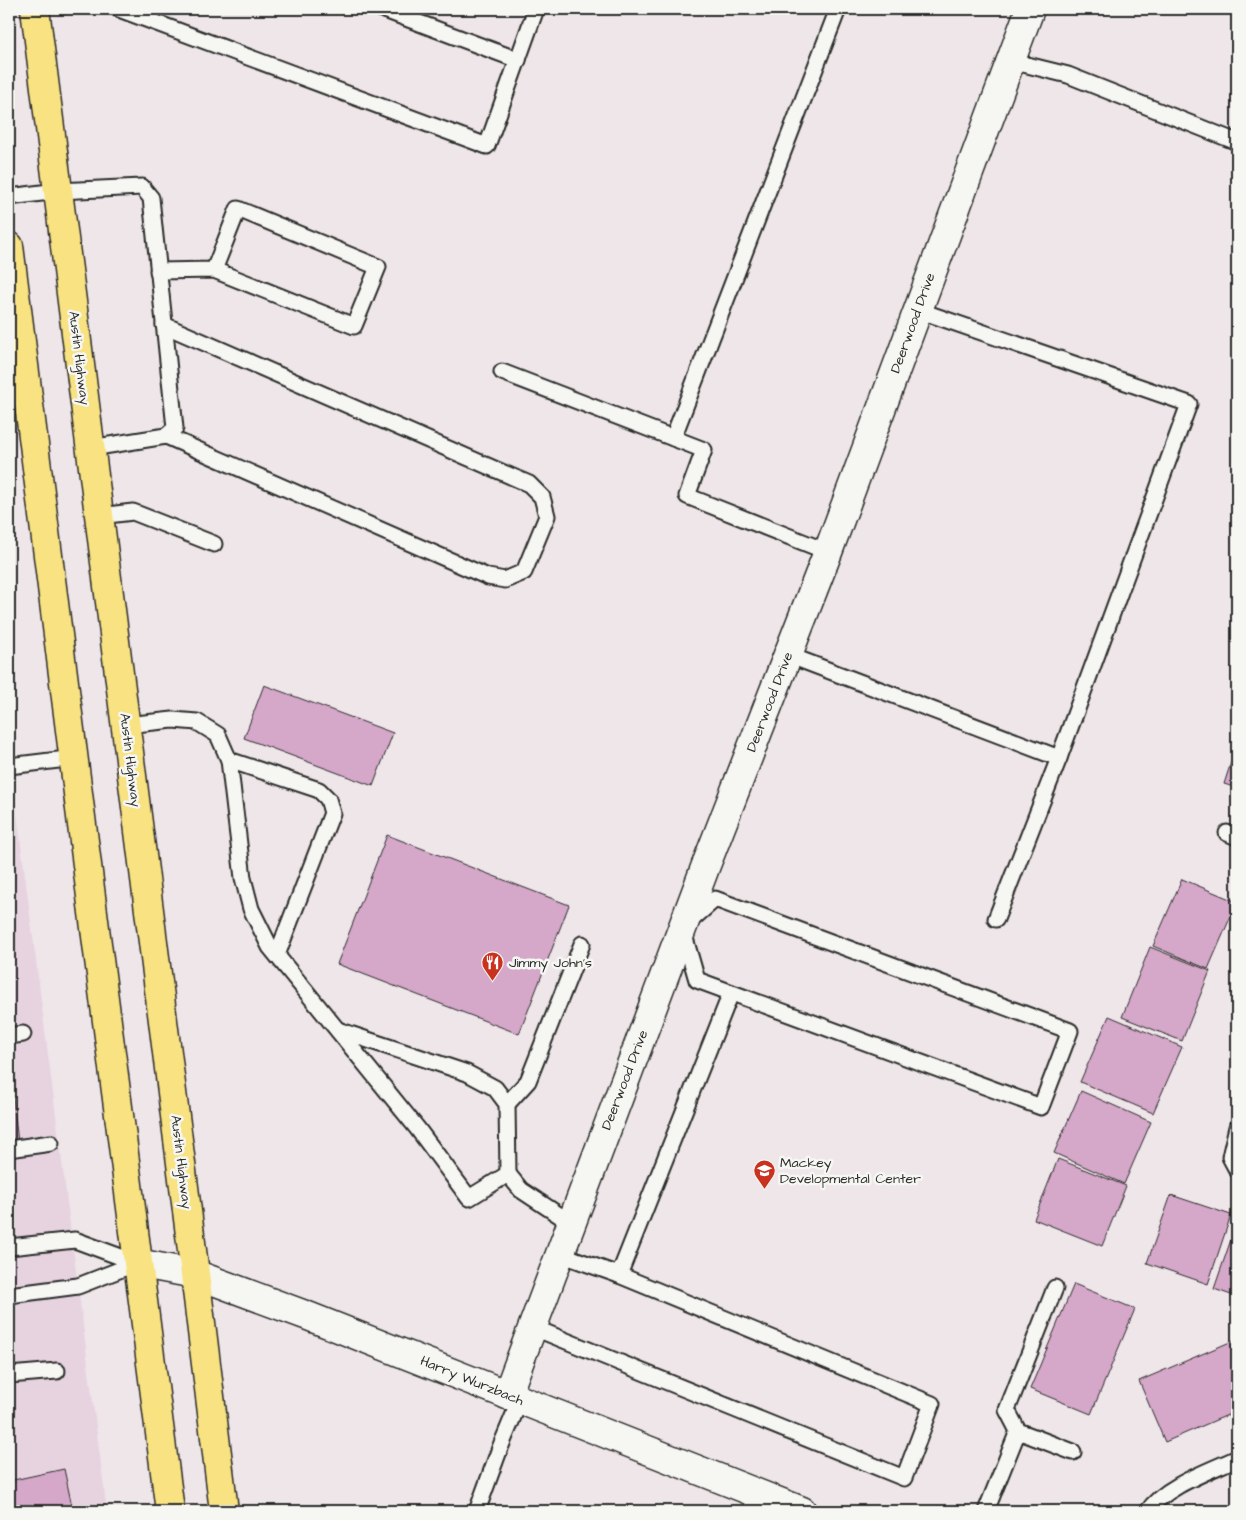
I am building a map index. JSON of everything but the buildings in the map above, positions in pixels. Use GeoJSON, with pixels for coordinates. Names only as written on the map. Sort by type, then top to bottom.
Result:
{"type":"FeatureCollection","features":[{"type":"Feature","properties":{"kind":"main road","name":"Austin Highway"},"geometry":{"type":"LineString","coordinates":[[35,9],[224,1511]]}},
{"type":"Feature","properties":{"kind":"main road"},"geometry":{"type":"LineString","coordinates":[[9,246],[170,1511]]}},
{"type":"Feature","properties":{"kind":"street","name":"Deerwood Drive"},"geometry":{"type":"LineString","coordinates":[[513,1397],[532,1327],[682,928],[828,552],[1030,9]]}},
{"type":"Feature","properties":{"kind":"street","name":"Harry Wurzbach"},"geometry":{"type":"LineString","coordinates":[[137,1263],[195,1274],[513,1397],[753,1502],[802,1511]]}},
{"type":"Feature","properties":{"kind":"lane"},"geometry":{"type":"LineString","coordinates":[[119,9],[487,146],[536,9]]}},
{"type":"Feature","properties":{"kind":"lane"},"geometry":{"type":"LineString","coordinates":[[382,9],[518,60]]}},
{"type":"Feature","properties":{"kind":"lane"},"geometry":{"type":"LineString","coordinates":[[673,438],[838,9]]}},
{"type":"Feature","properties":{"kind":"lane"},"geometry":{"type":"LineString","coordinates":[[1011,60],[1068,75],[1237,142]]}},
{"type":"Feature","properties":{"kind":"lane"},"geometry":{"type":"LineString","coordinates":[[9,197],[58,191],[142,187],[151,198],[175,428],[166,436],[91,448]]}},
{"type":"Feature","properties":{"kind":"lane"},"geometry":{"type":"LineString","coordinates":[[158,271],[214,270],[354,326],[378,267],[238,209],[214,270]]}},
{"type":"Feature","properties":{"kind":"lane"},"geometry":{"type":"LineString","coordinates":[[918,310],[1189,404],[1059,758],[996,919]]}},
{"type":"Feature","properties":{"kind":"lane"},"geometry":{"type":"LineString","coordinates":[[164,325],[529,484],[542,497],[547,516],[524,572],[506,580],[488,577],[166,436]]}},
{"type":"Feature","properties":{"kind":"lane"},"geometry":{"type":"LineString","coordinates":[[502,372],[704,450],[687,496],[828,552]]}},
{"type":"Feature","properties":{"kind":"lane"},"geometry":{"type":"LineString","coordinates":[[99,516],[133,512],[214,544]]}},
{"type":"Feature","properties":{"kind":"lane"},"geometry":{"type":"LineString","coordinates":[[788,655],[1059,758]]}},
{"type":"Feature","properties":{"kind":"lane"},"geometry":{"type":"LineString","coordinates":[[126,725],[173,720],[197,722],[218,735],[229,760],[243,878],[251,909],[270,947],[417,1128],[469,1198],[508,1174]]}},
{"type":"Feature","properties":{"kind":"lane"},"geometry":{"type":"LineString","coordinates":[[9,766],[75,758]]}},
{"type":"Feature","properties":{"kind":"lane"},"geometry":{"type":"LineString","coordinates":[[229,760],[319,790],[328,799],[332,813],[277,955]]}},
{"type":"Feature","properties":{"kind":"lane"},"geometry":{"type":"LineString","coordinates":[[715,899],[1070,1031],[1040,1107],[697,980],[682,928],[715,899]]}},
{"type":"Feature","properties":{"kind":"lane"},"geometry":{"type":"LineString","coordinates":[[508,1104],[528,1081],[582,944]]}},
{"type":"Feature","properties":{"kind":"lane"},"geometry":{"type":"LineString","coordinates":[[619,1275],[730,993]]}},
{"type":"Feature","properties":{"kind":"lane"},"geometry":{"type":"LineString","coordinates":[[338,1030],[467,1073],[495,1088],[508,1104],[508,1174],[521,1190],[571,1223]]}},
{"type":"Feature","properties":{"kind":"lane"},"geometry":{"type":"LineString","coordinates":[[1237,1127],[1230,1157],[1237,1170]]}},
{"type":"Feature","properties":{"kind":"lane"},"geometry":{"type":"LineString","coordinates":[[9,1149],[51,1144]]}},
{"type":"Feature","properties":{"kind":"lane"},"geometry":{"type":"LineString","coordinates":[[9,1248],[75,1240],[137,1263]]}},
{"type":"Feature","properties":{"kind":"lane"},"geometry":{"type":"LineString","coordinates":[[532,1327],[904,1478],[932,1404],[619,1275],[560,1254]]}},
{"type":"Feature","properties":{"kind":"lane"},"geometry":{"type":"LineString","coordinates":[[9,1295],[78,1286],[137,1263]]}},
{"type":"Feature","properties":{"kind":"lane"},"geometry":{"type":"LineString","coordinates":[[1055,1288],[1007,1410],[1018,1431],[1073,1452]]}},
{"type":"Feature","properties":{"kind":"lane"},"geometry":{"type":"LineString","coordinates":[[9,1375],[57,1371]]}},
{"type":"Feature","properties":{"kind":"lane"},"geometry":{"type":"LineString","coordinates":[[478,1511],[500,1448],[513,1397]]}},
{"type":"Feature","properties":{"kind":"lane"},"geometry":{"type":"LineString","coordinates":[[986,1511],[1018,1431]]}},
{"type":"Feature","properties":{"kind":"lane"},"geometry":{"type":"LineString","coordinates":[[1148,1511],[1169,1490],[1237,1458]]}},
{"type":"Feature","properties":{"kind":"shaded area"},"geometry":{"type":"Polygon","coordinates":[[[9,751],[107,1511],[9,1511],[9,751]]]}},
{"type":"Feature","properties":{"kind":"place","name":"Jimmy John's"},"geometry":{"type":"Point","coordinates":[493,982]}},
{"type":"Feature","properties":{"kind":"place","name":"Mackey Developmental Center"},"geometry":{"type":"Point","coordinates":[764,1190]}}]}
